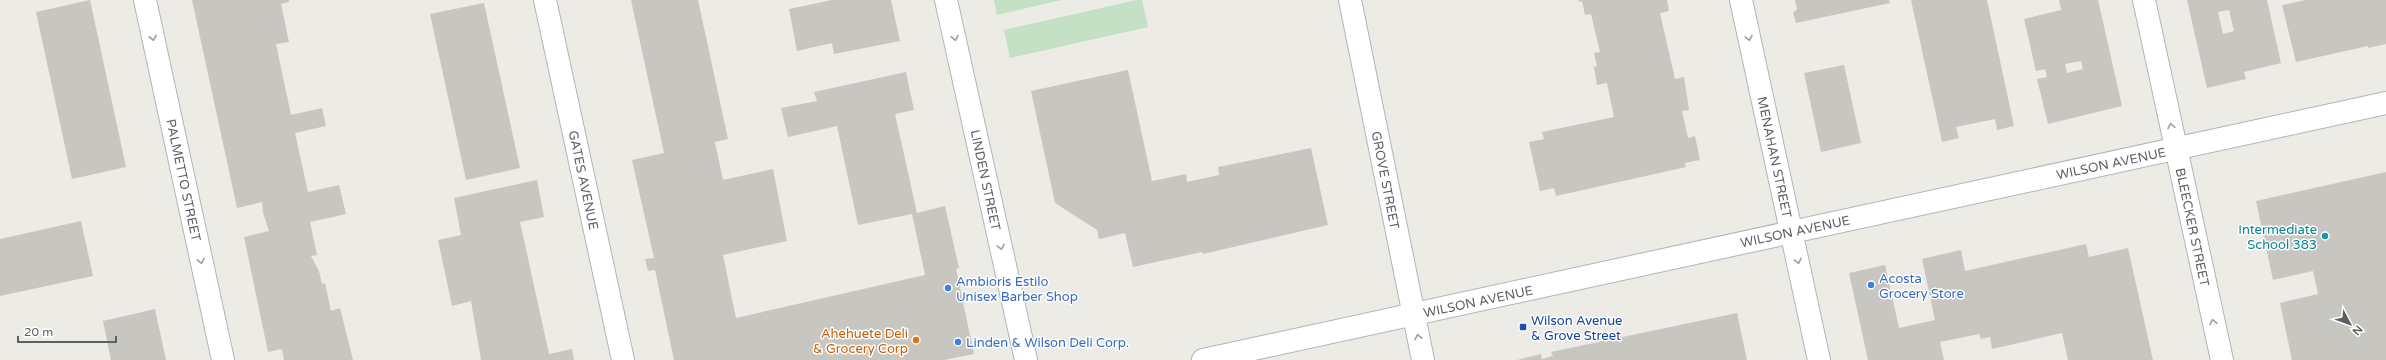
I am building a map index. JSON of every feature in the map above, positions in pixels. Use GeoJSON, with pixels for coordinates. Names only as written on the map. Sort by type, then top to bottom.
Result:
{"type":"FeatureCollection","features":[{"type":"Feature","properties":{"kind":"street","name":"PALMETTO STREET"},"geometry":{"type":"LineString","coordinates":[[145,0],[223,360]]}},
{"type":"Feature","properties":{"kind":"street","name":"GATES AVENUE"},"geometry":{"type":"LineString","coordinates":[[545,0],[623,360]]}},
{"type":"Feature","properties":{"kind":"street","name":"LINDEN STREET"},"geometry":{"type":"LineString","coordinates":[[946,0],[1026,360]]}},
{"type":"Feature","properties":{"kind":"street","name":"GROVE STREET"},"geometry":{"type":"LineString","coordinates":[[1350,0],[1423,360]]}},
{"type":"Feature","properties":{"kind":"street","name":"MENAHAN STREET"},"geometry":{"type":"LineString","coordinates":[[1741,0],[1819,360]]}},
{"type":"Feature","properties":{"kind":"street","name":"BLEECKER STREET"},"geometry":{"type":"LineString","coordinates":[[2144,0],[2222,360]]}},
{"type":"Feature","properties":{"kind":"street","name":"WILSON AVENUE"},"geometry":{"type":"LineString","coordinates":[[1203,360],[2386,103]]}},
{"type":"Feature","properties":{"kind":"green space"},"geometry":{"type":"Polygon","coordinates":[[[994,0],[1062,0],[997,15],[994,0]]]}},
{"type":"Feature","properties":{"kind":"green space"},"geometry":{"type":"Polygon","coordinates":[[[1136,0],[1142,0],[1148,27],[1010,58],[1004,30],[1136,0]]]}},
{"type":"Feature","properties":{"kind":"building"},"geometry":{"type":"Polygon","coordinates":[[[90,0],[126,167],[72,179],[36,12],[90,0]]]}},
{"type":"Feature","properties":{"kind":"building"},"geometry":{"type":"Polygon","coordinates":[[[192,0],[289,0],[289,2],[281,4],[289,42],[276,44],[291,115],[322,108],[326,126],[295,133],[308,192],[339,185],[346,214],[310,222],[317,255],[311,256],[319,271],[322,284],[325,283],[331,311],[340,308],[353,360],[284,360],[282,349],[268,352],[244,237],[269,231],[263,213],[262,202],[237,208],[192,0]]]}},
{"type":"Feature","properties":{"kind":"building"},"geometry":{"type":"Polygon","coordinates":[[[631,0],[698,0],[728,139],[715,142],[723,180],[773,169],[787,241],[723,255],[736,318],[925,275],[912,214],[858,225],[837,126],[788,137],[781,108],[817,101],[814,92],[906,72],[914,110],[895,114],[917,213],[945,206],[959,268],[956,269],[974,354],[944,360],[674,360],[655,270],[648,271],[645,259],[654,258],[632,160],[664,153],[631,0]]]}},
{"type":"Feature","properties":{"kind":"building"},"geometry":{"type":"Polygon","coordinates":[[[832,0],[891,0],[900,41],[834,54],[832,43],[797,51],[789,9],[832,0]]]}},
{"type":"Feature","properties":{"kind":"building"},"geometry":{"type":"Polygon","coordinates":[[[1579,0],[1667,0],[1669,11],[1660,13],[1675,79],[1684,77],[1689,110],[1682,111],[1688,138],[1695,136],[1700,160],[1685,163],[1686,167],[1556,196],[1554,188],[1540,191],[1529,142],[1544,139],[1542,132],[1614,117],[1607,83],[1597,85],[1594,67],[1597,66],[1594,53],[1600,52],[1591,14],[1585,15],[1582,1],[1579,2],[1579,0]]]}},
{"type":"Feature","properties":{"kind":"building"},"geometry":{"type":"Polygon","coordinates":[[[1795,0],[1889,0],[1890,3],[1796,23],[1793,13],[1797,9],[1795,0]]]}},
{"type":"Feature","properties":{"kind":"building"},"geometry":{"type":"Polygon","coordinates":[[[1911,0],[1987,0],[2014,126],[1997,130],[1995,119],[1956,127],[1959,138],[1942,142],[1911,0]]]}},
{"type":"Feature","properties":{"kind":"building"},"geometry":{"type":"Polygon","coordinates":[[[2059,0],[2098,0],[2122,106],[2048,124],[2037,79],[2047,77],[2045,69],[2036,71],[2024,19],[2061,10],[2059,0]],[[2081,61],[2065,64],[2067,73],[2083,69],[2081,61]]]}},
{"type":"Feature","properties":{"kind":"building"},"geometry":{"type":"Polygon","coordinates":[[[2187,0],[2267,0],[2281,63],[2244,72],[2246,79],[2207,88],[2187,0]],[[2229,10],[2218,12],[2223,34],[2234,31],[2229,10]]]}},
{"type":"Feature","properties":{"kind":"building"},"geometry":{"type":"Polygon","coordinates":[[[2306,0],[2386,0],[2386,44],[2368,48],[2368,46],[2296,62],[2282,5],[2306,0]]]}},
{"type":"Feature","properties":{"kind":"building"},"geometry":{"type":"Polygon","coordinates":[[[484,3],[520,168],[466,180],[430,14],[484,3]]]}},
{"type":"Feature","properties":{"kind":"building"},"geometry":{"type":"Polygon","coordinates":[[[1844,65],[1861,143],[1821,152],[1804,73],[1844,65]]]}},
{"type":"Feature","properties":{"kind":"building"},"geometry":{"type":"Polygon","coordinates":[[[1128,70],[1152,181],[1186,174],[1187,182],[1219,175],[1218,167],[1311,148],[1328,225],[1203,254],[1202,252],[1133,267],[1125,233],[1099,239],[1097,230],[1055,203],[1031,91],[1128,70]]]}},
{"type":"Feature","properties":{"kind":"building","name":"Intermediate School 383"},"geometry":{"type":"Polygon","coordinates":[[[2386,172],[2386,360],[2292,360],[2280,303],[2318,294],[2313,271],[2273,280],[2256,201],[2386,172]]]}},
{"type":"Feature","properties":{"kind":"building"},"geometry":{"type":"Polygon","coordinates":[[[537,180],[544,217],[520,222],[549,354],[572,349],[574,360],[481,360],[471,301],[452,306],[438,240],[461,235],[454,198],[537,180]]]}},
{"type":"Feature","properties":{"kind":"building"},"geometry":{"type":"Polygon","coordinates":[[[81,221],[93,276],[0,296],[0,239],[81,221]]]}},
{"type":"Feature","properties":{"kind":"building"},"geometry":{"type":"Polygon","coordinates":[[[2086,244],[2089,257],[2128,248],[2153,360],[2068,360],[2062,333],[1992,349],[1990,337],[1981,339],[1979,334],[1940,342],[1944,360],[1868,360],[1849,273],[1885,265],[1899,328],[1935,320],[1922,259],[1961,250],[1965,271],[2086,244]]]}},
{"type":"Feature","properties":{"kind":"building"},"geometry":{"type":"Polygon","coordinates":[[[155,309],[166,360],[111,360],[103,321],[155,309]]]}},
{"type":"Feature","properties":{"kind":"building"},"geometry":{"type":"Polygon","coordinates":[[[1737,313],[1747,360],[1517,360],[1541,354],[1542,359],[1553,356],[1551,352],[1737,313]]]}},
{"type":"Feature","properties":{"kind":"place","name":"Intermediate School 383"},"geometry":{"type":"Point","coordinates":[2325,236]}},
{"type":"Feature","properties":{"kind":"place","name":"Acosta Grocery Store"},"geometry":{"type":"Point","coordinates":[1871,285]}},
{"type":"Feature","properties":{"kind":"place","name":"Ambioris Estilo Unisex Barber Shop"},"geometry":{"type":"Point","coordinates":[948,288]}},
{"type":"Feature","properties":{"kind":"place","name":"Wilson Avenue & Grove Street"},"geometry":{"type":"Point","coordinates":[1523,327]}},
{"type":"Feature","properties":{"kind":"place","name":"Ahehuete Deli & Grocery Corp"},"geometry":{"type":"Point","coordinates":[916,340]}},
{"type":"Feature","properties":{"kind":"place","name":"Linden & Wilson Deli Corp."},"geometry":{"type":"Point","coordinates":[958,342]}}]}
